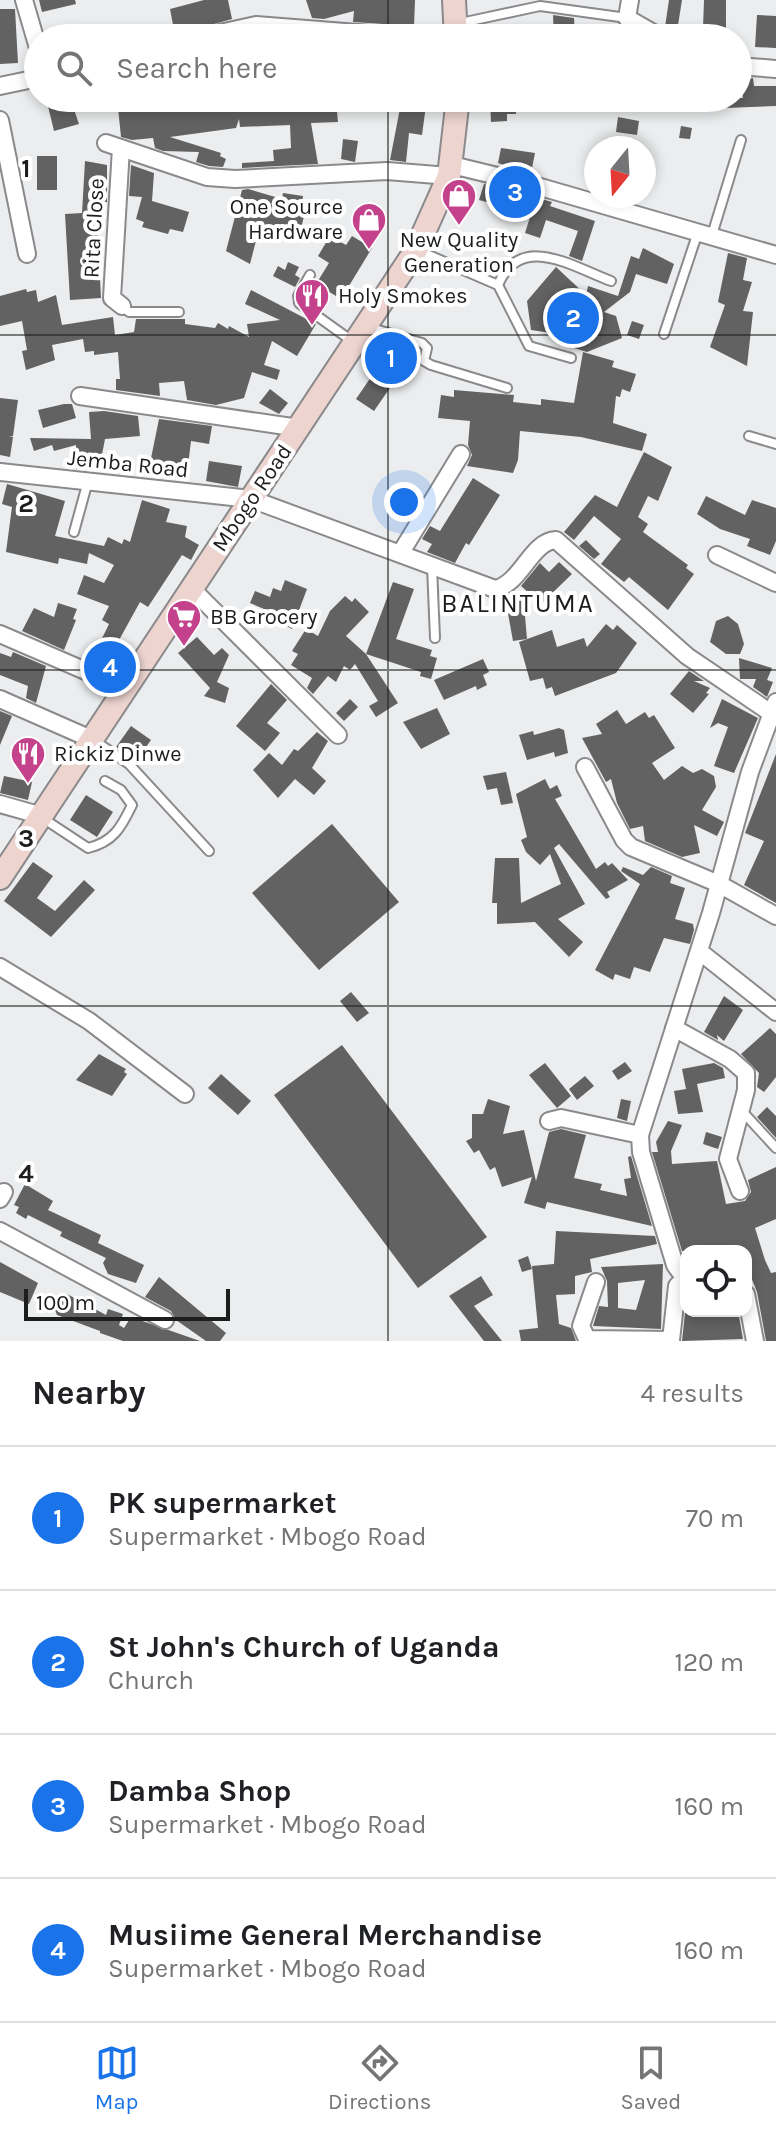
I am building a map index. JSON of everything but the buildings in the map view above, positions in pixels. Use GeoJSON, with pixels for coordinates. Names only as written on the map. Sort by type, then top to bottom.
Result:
{"type":"FeatureCollection","features":[{"type":"Feature","properties":{"kind":"main road"},"geometry":{"type":"LineString","coordinates":[[454,0],[456,24]]}},
{"type":"Feature","properties":{"kind":"main road","name":"Mbogo Road"},"geometry":{"type":"LineString","coordinates":[[0,878],[416,250],[451,170],[457,112]]}},
{"type":"Feature","properties":{"kind":"street"},"geometry":{"type":"LineString","coordinates":[[24,0],[31,24]]}},
{"type":"Feature","properties":{"kind":"street"},"geometry":{"type":"LineString","coordinates":[[630,0],[627,18],[638,24]]}},
{"type":"Feature","properties":{"kind":"street"},"geometry":{"type":"LineString","coordinates":[[752,67],[776,69]]}},
{"type":"Feature","properties":{"kind":"street"},"geometry":{"type":"LineString","coordinates":[[0,86],[24,81]]}},
{"type":"Feature","properties":{"kind":"street"},"geometry":{"type":"LineString","coordinates":[[0,120],[27,254]]}},
{"type":"Feature","properties":{"kind":"street","name":"Rita Close"},"geometry":{"type":"LineString","coordinates":[[122,306],[112,298],[113,145],[190,172],[235,179],[331,172],[451,170]]}},
{"type":"Feature","properties":{"kind":"street"},"geometry":{"type":"LineString","coordinates":[[451,170],[705,233],[776,255]]}},
{"type":"Feature","properties":{"kind":"street"},"geometry":{"type":"LineString","coordinates":[[80,396],[299,428]]}},
{"type":"Feature","properties":{"kind":"street"},"geometry":{"type":"LineString","coordinates":[[400,554],[461,454]]}},
{"type":"Feature","properties":{"kind":"street","name":"Jemba Road"},"geometry":{"type":"LineString","coordinates":[[0,472],[251,499],[499,589],[544,544],[556,540],[687,656],[774,708]]}},
{"type":"Feature","properties":{"kind":"street"},"geometry":{"type":"LineString","coordinates":[[717,555],[776,583]]}},
{"type":"Feature","properties":{"kind":"street"},"geometry":{"type":"LineString","coordinates":[[191,588],[338,735]]}},
{"type":"Feature","properties":{"kind":"street"},"geometry":{"type":"LineString","coordinates":[[0,634],[125,688]]}},
{"type":"Feature","properties":{"kind":"street"},"geometry":{"type":"LineString","coordinates":[[0,699],[91,739]]}},
{"type":"Feature","properties":{"kind":"street"},"geometry":{"type":"LineString","coordinates":[[680,1272],[648,1177],[640,1135],[699,951],[750,772],[774,708]]}},
{"type":"Feature","properties":{"kind":"street"},"geometry":{"type":"LineString","coordinates":[[585,767],[624,840],[631,847],[719,884],[776,916]]}},
{"type":"Feature","properties":{"kind":"street"},"geometry":{"type":"LineString","coordinates":[[0,804],[39,815]]}},
{"type":"Feature","properties":{"kind":"street"},"geometry":{"type":"LineString","coordinates":[[699,951],[776,1012]]}},
{"type":"Feature","properties":{"kind":"street"},"geometry":{"type":"LineString","coordinates":[[0,967],[89,1021],[185,1094]]}},
{"type":"Feature","properties":{"kind":"street"},"geometry":{"type":"LineString","coordinates":[[674,1028],[730,1059],[746,1073],[728,1164],[740,1191]]}},
{"type":"Feature","properties":{"kind":"street"},"geometry":{"type":"LineString","coordinates":[[549,1121],[561,1118],[640,1135]]}},
{"type":"Feature","properties":{"kind":"street"},"geometry":{"type":"LineString","coordinates":[[0,1231],[165,1320]]}},
{"type":"Feature","properties":{"kind":"street"},"geometry":{"type":"LineString","coordinates":[[596,1282],[581,1326],[587,1339],[671,1340],[677,1286],[680,1284]]}},
{"type":"Feature","properties":{"kind":"street"},"geometry":{"type":"LineString","coordinates":[[750,1317],[755,1341]]}},
{"type":"Feature","properties":{"kind":"lane"},"geometry":{"type":"LineString","coordinates":[[480,24],[540,6],[627,18]]}},
{"type":"Feature","properties":{"kind":"lane"},"geometry":{"type":"LineString","coordinates":[[664,334],[741,140]]}},
{"type":"Feature","properties":{"kind":"lane"},"geometry":{"type":"LineString","coordinates":[[416,250],[498,285],[529,346],[571,358]]}},
{"type":"Feature","properties":{"kind":"lane"},"geometry":{"type":"LineString","coordinates":[[498,285],[505,267],[516,259],[532,257],[546,257],[611,281]]}},
{"type":"Feature","properties":{"kind":"lane"},"geometry":{"type":"LineString","coordinates":[[310,275],[298,296],[299,303],[362,335],[422,343],[427,348],[424,361],[431,365],[507,388]]}},
{"type":"Feature","properties":{"kind":"lane"},"geometry":{"type":"LineString","coordinates":[[122,306],[129,312],[179,312]]}},
{"type":"Feature","properties":{"kind":"lane"},"geometry":{"type":"LineString","coordinates":[[749,436],[776,444]]}},
{"type":"Feature","properties":{"kind":"lane"},"geometry":{"type":"LineString","coordinates":[[74,532],[88,481]]}},
{"type":"Feature","properties":{"kind":"lane"},"geometry":{"type":"LineString","coordinates":[[432,566],[435,638]]}},
{"type":"Feature","properties":{"kind":"lane"},"geometry":{"type":"LineString","coordinates":[[91,739],[129,764],[209,851]]}},
{"type":"Feature","properties":{"kind":"lane"},"geometry":{"type":"LineString","coordinates":[[39,815],[88,848],[106,844],[122,825],[132,805],[121,790],[105,781]]}},
{"type":"Feature","properties":{"kind":"lane"},"geometry":{"type":"LineString","coordinates":[[741,1110],[776,1148]]}},
{"type":"Feature","properties":{"kind":"place","name":"Damba Shop"},"geometry":{"type":"Point","coordinates":[515,192]}},
{"type":"Feature","properties":{"kind":"place","name":"New Quality Generation"},"geometry":{"type":"Point","coordinates":[459,227]}},
{"type":"Feature","properties":{"kind":"place","name":"One Source Hardware"},"geometry":{"type":"Point","coordinates":[369,251]}},
{"type":"Feature","properties":{"kind":"place","name":"St John's Church of Uganda"},"geometry":{"type":"Point","coordinates":[573,318]}},
{"type":"Feature","properties":{"kind":"place","name":"Holy Smokes"},"geometry":{"type":"Point","coordinates":[312,327]}},
{"type":"Feature","properties":{"kind":"place","name":"PK supermarket"},"geometry":{"type":"Point","coordinates":[391,358]}},
{"type":"Feature","properties":{"kind":"place","name":"BB Grocery"},"geometry":{"type":"Point","coordinates":[184,648]}},
{"type":"Feature","properties":{"kind":"place","name":"Musiime General Merchandise"},"geometry":{"type":"Point","coordinates":[110,667]}},
{"type":"Feature","properties":{"kind":"place","name":"Rickiz Dinwe"},"geometry":{"type":"Point","coordinates":[28,785]}},
{"type":"Feature","properties":{"kind":"district","name":"BALINTUMA"},"geometry":{"type":"Point","coordinates":[518,603]}}]}
